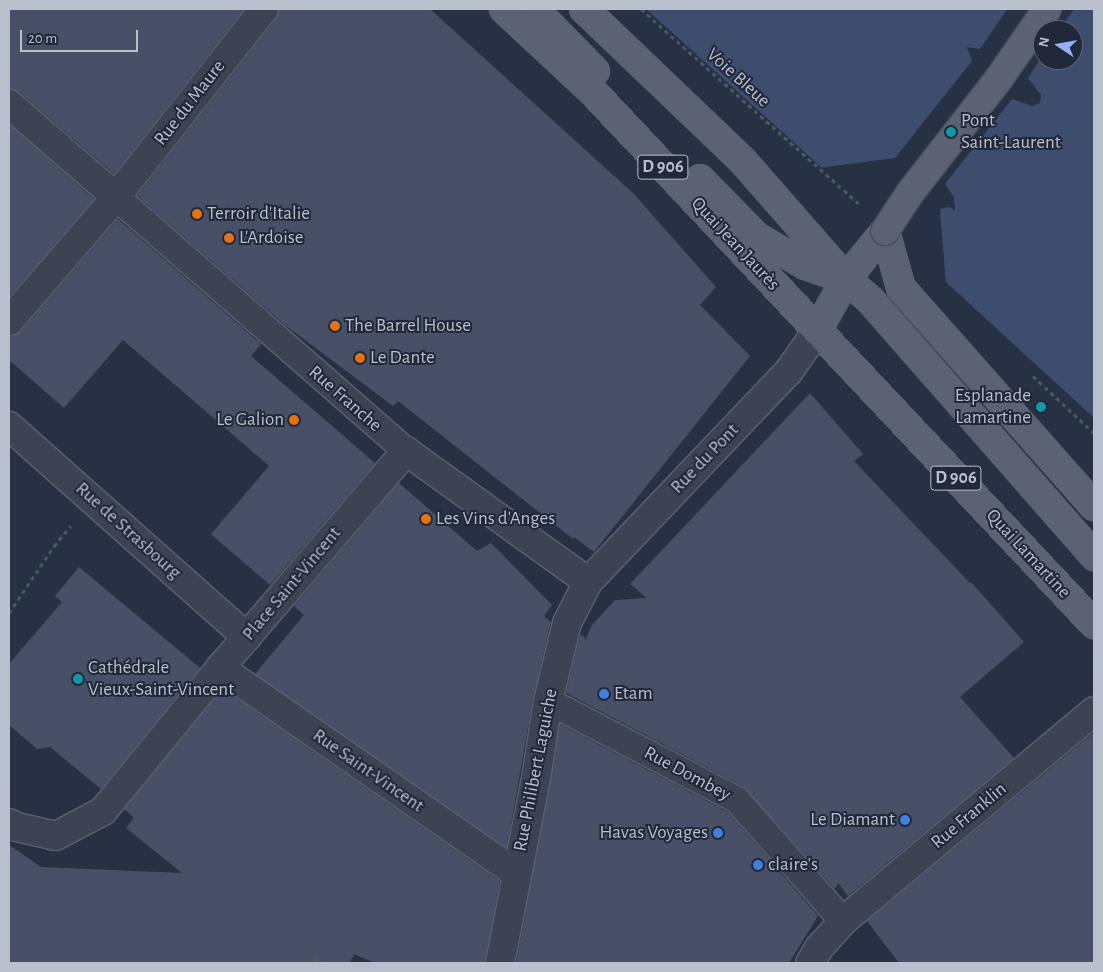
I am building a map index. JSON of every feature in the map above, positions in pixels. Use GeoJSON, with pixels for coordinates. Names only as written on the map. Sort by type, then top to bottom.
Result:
{"type":"FeatureCollection","features":[{"type":"Feature","properties":{"kind":"main road","name":"Quai Jean Jaurès"},"geometry":{"type":"LineString","coordinates":[[504,9],[592,92],[817,331]]}},
{"type":"Feature","properties":{"kind":"main road","name":"D 906"},"geometry":{"type":"LineString","coordinates":[[534,9],[757,237],[805,265],[846,279]]}},
{"type":"Feature","properties":{"kind":"main road","name":"D 906"},"geometry":{"type":"LineString","coordinates":[[584,9],[742,160],[846,279],[871,300],[1094,556]]}},
{"type":"Feature","properties":{"kind":"main road"},"geometry":{"type":"LineString","coordinates":[[817,331],[846,279],[885,231],[910,193],[998,80],[1046,9]]}},
{"type":"Feature","properties":{"kind":"main road"},"geometry":{"type":"LineString","coordinates":[[885,231],[901,288],[1094,506]]}},
{"type":"Feature","properties":{"kind":"main road","name":"Quai Lamartine"},"geometry":{"type":"LineString","coordinates":[[817,331],[1094,624]]}},
{"type":"Feature","properties":{"kind":"street","name":"Rue du Maure"},"geometry":{"type":"LineString","coordinates":[[9,321],[116,197],[264,9]]}},
{"type":"Feature","properties":{"kind":"street"},"geometry":{"type":"LineString","coordinates":[[9,104],[116,197]]}},
{"type":"Feature","properties":{"kind":"street","name":"Rue Franche"},"geometry":{"type":"LineString","coordinates":[[116,197],[406,451],[588,582]]}},
{"type":"Feature","properties":{"kind":"street","name":"Rue du Pont"},"geometry":{"type":"LineString","coordinates":[[588,582],[789,371],[817,331]]}},
{"type":"Feature","properties":{"kind":"street","name":"Rue de Strasbourg"},"geometry":{"type":"LineString","coordinates":[[9,426],[247,637]]}},
{"type":"Feature","properties":{"kind":"street","name":"Place Saint-Vincent"},"geometry":{"type":"LineString","coordinates":[[9,823],[17,827],[56,836],[103,811],[220,668],[406,451]]}},
{"type":"Feature","properties":{"kind":"street","name":"Rue Philibert Laguiche"},"geometry":{"type":"LineString","coordinates":[[500,963],[536,778],[548,701],[567,623],[588,582]]}},
{"type":"Feature","properties":{"kind":"street","name":"Rue Saint-Vincent"},"geometry":{"type":"LineString","coordinates":[[220,668],[517,874]]}},
{"type":"Feature","properties":{"kind":"street","name":"Rue Dombey"},"geometry":{"type":"LineString","coordinates":[[548,701],[737,800],[843,921]]}},
{"type":"Feature","properties":{"kind":"street","name":"Rue Franklin"},"geometry":{"type":"LineString","coordinates":[[810,963],[819,948],[843,921],[1094,711]]}},
{"type":"Feature","properties":{"kind":"path","name":"Voie Bleue"},"geometry":{"type":"LineString","coordinates":[[641,9],[817,168]]}},
{"type":"Feature","properties":{"kind":"path"},"geometry":{"type":"LineString","coordinates":[[1033,376],[1094,433]]}},
{"type":"Feature","properties":{"kind":"path"},"geometry":{"type":"LineString","coordinates":[[9,613],[54,546],[93,500]]}},
{"type":"Feature","properties":{"kind":"path"},"geometry":{"type":"LineString","coordinates":[[314,958],[325,963]]}},
{"type":"Feature","properties":{"kind":"water"},"geometry":{"type":"Polygon","coordinates":[[[646,9],[1094,9],[1094,418],[810,157],[646,9]]]}},
{"type":"Feature","properties":{"kind":"pier","name":"Pont Saint-Laurent"},"geometry":{"type":"Polygon","coordinates":[[[1007,9],[1074,9],[1067,20],[1033,20],[1033,70],[1028,78],[1041,95],[1040,103],[1032,106],[1012,99],[945,184],[954,197],[955,210],[949,207],[940,209],[946,285],[818,168],[895,158],[972,61],[967,47],[980,49],[1007,9]]]}},
{"type":"Feature","properties":{"kind":"building"},"geometry":{"type":"Polygon","coordinates":[[[9,9],[244,9],[114,174],[19,92],[9,89],[9,9]]]}},
{"type":"Feature","properties":{"kind":"building"},"geometry":{"type":"Polygon","coordinates":[[[279,9],[430,9],[634,194],[716,287],[700,305],[750,356],[594,552],[574,537],[573,539],[398,401],[393,406],[285,325],[137,196],[276,19],[279,9]]]}},
{"type":"Feature","properties":{"kind":"building"},"geometry":{"type":"Polygon","coordinates":[[[9,124],[94,199],[9,297],[9,124]]]}},
{"type":"Feature","properties":{"kind":"building"},"geometry":{"type":"Polygon","coordinates":[[[118,219],[261,344],[251,356],[375,463],[270,585],[211,534],[269,466],[123,340],[64,408],[9,360],[9,336],[21,331],[118,219]]]}},
{"type":"Feature","properties":{"kind":"building"},"geometry":{"type":"Polygon","coordinates":[[[810,393],[863,454],[854,461],[971,582],[1024,642],[960,697],[1014,758],[848,896],[838,883],[835,889],[744,787],[566,693],[579,638],[582,635],[586,639],[592,625],[615,600],[647,598],[630,584],[810,393]]]}},
{"type":"Feature","properties":{"kind":"building"},"geometry":{"type":"Polygon","coordinates":[[[399,483],[477,551],[491,543],[552,605],[544,616],[551,622],[533,699],[507,848],[255,674],[304,615],[294,606],[399,483]]]}},
{"type":"Feature","properties":{"kind":"building","name":"Cathédrale Vieux-Saint-Vincent"},"geometry":{"type":"Polygon","coordinates":[[[79,567],[200,668],[101,789],[50,747],[37,749],[9,725],[9,664],[62,602],[55,596],[79,567]]]}},
{"type":"Feature","properties":{"kind":"building"},"geometry":{"type":"Polygon","coordinates":[[[223,689],[500,881],[485,963],[375,963],[354,954],[350,963],[9,963],[9,845],[41,867],[182,873],[126,828],[134,818],[124,809],[223,689]]]}},
{"type":"Feature","properties":{"kind":"building"},"geometry":{"type":"Polygon","coordinates":[[[560,724],[728,812],[818,916],[789,963],[516,963],[560,724]]]}},
{"type":"Feature","properties":{"kind":"building"},"geometry":{"type":"Polygon","coordinates":[[[1094,732],[1094,963],[899,963],[867,921],[1094,732]]]}},
{"type":"Feature","properties":{"kind":"place","name":"Pont Saint-Laurent"},"geometry":{"type":"Point","coordinates":[951,132]}},
{"type":"Feature","properties":{"kind":"place","name":"Terroir d'Italie"},"geometry":{"type":"Point","coordinates":[197,214]}},
{"type":"Feature","properties":{"kind":"place","name":"L'Ardoise"},"geometry":{"type":"Point","coordinates":[229,238]}},
{"type":"Feature","properties":{"kind":"place","name":"The Barrel House"},"geometry":{"type":"Point","coordinates":[335,326]}},
{"type":"Feature","properties":{"kind":"place","name":"Le Dante"},"geometry":{"type":"Point","coordinates":[360,358]}},
{"type":"Feature","properties":{"kind":"place","name":"Esplanade Lamartine"},"geometry":{"type":"Point","coordinates":[1041,407]}},
{"type":"Feature","properties":{"kind":"place","name":"Le Galion"},"geometry":{"type":"Point","coordinates":[294,420]}},
{"type":"Feature","properties":{"kind":"place","name":"Les Vins d'Anges"},"geometry":{"type":"Point","coordinates":[426,519]}},
{"type":"Feature","properties":{"kind":"place","name":"Cathédrale Vieux-Saint-Vincent"},"geometry":{"type":"Point","coordinates":[78,679]}},
{"type":"Feature","properties":{"kind":"place","name":"Etam"},"geometry":{"type":"Point","coordinates":[604,694]}},
{"type":"Feature","properties":{"kind":"place","name":"Le Diamant"},"geometry":{"type":"Point","coordinates":[905,820]}},
{"type":"Feature","properties":{"kind":"place","name":"Havas Voyages"},"geometry":{"type":"Point","coordinates":[718,833]}},
{"type":"Feature","properties":{"kind":"place","name":"claire's"},"geometry":{"type":"Point","coordinates":[758,865]}}]}
